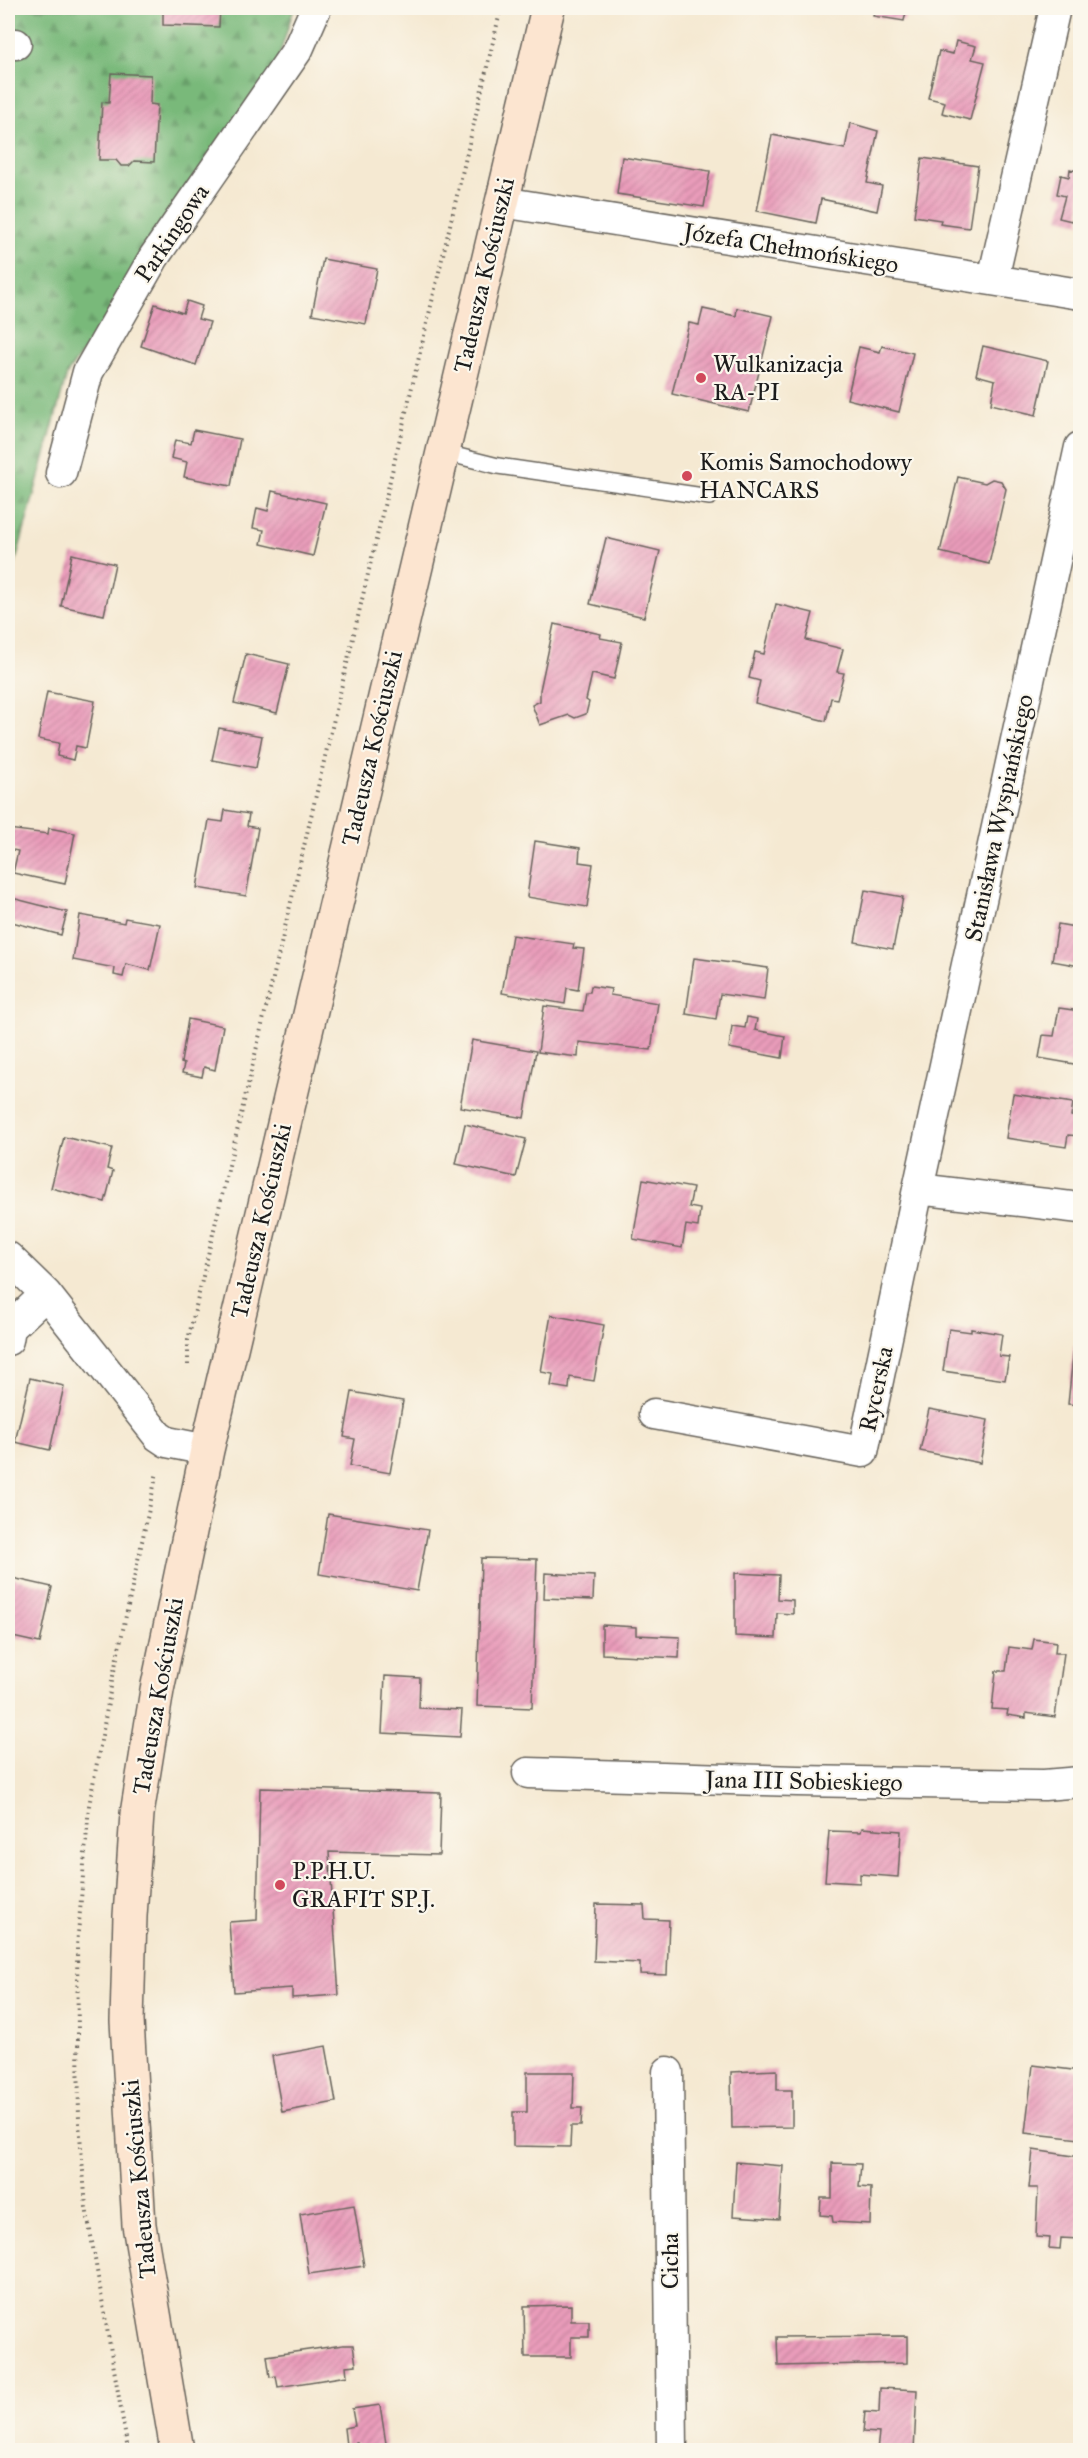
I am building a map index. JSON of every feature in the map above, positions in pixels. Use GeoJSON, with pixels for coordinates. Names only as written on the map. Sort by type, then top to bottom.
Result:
{"type":"FeatureCollection","features":[{"type":"Feature","properties":{"kind":"main road","name":"Tadeusza Kościuszki"},"geometry":{"type":"LineString","coordinates":[[177,2451],[139,2225],[127,2021],[130,1916],[139,1803],[155,1699],[207,1450],[548,8]]}},
{"type":"Feature","properties":{"kind":"street","name":"Parkingowa"},"geometry":{"type":"LineString","coordinates":[[61,473],[88,372],[154,257],[298,49],[316,8]]}},
{"type":"Feature","properties":{"kind":"street"},"geometry":{"type":"LineString","coordinates":[[993,279],[1055,8]]}},
{"type":"Feature","properties":{"kind":"street","name":"Józefa Chełmońskiego"},"geometry":{"type":"LineString","coordinates":[[502,202],[1080,294]]}},
{"type":"Feature","properties":{"kind":"street","name":"Stanisława Wyspiańskiego"},"geometry":{"type":"LineString","coordinates":[[918,1189],[1080,447]]}},
{"type":"Feature","properties":{"kind":"street"},"geometry":{"type":"LineString","coordinates":[[918,1189],[1080,1208]]}},
{"type":"Feature","properties":{"kind":"street","name":"Rycerska"},"geometry":{"type":"LineString","coordinates":[[654,1414],[864,1452],[918,1189]]}},
{"type":"Feature","properties":{"kind":"street"},"geometry":{"type":"LineString","coordinates":[[8,1257],[46,1294],[158,1436],[167,1442],[207,1450]]}},
{"type":"Feature","properties":{"kind":"street"},"geometry":{"type":"LineString","coordinates":[[8,1340],[10,1328],[46,1294]]}},
{"type":"Feature","properties":{"kind":"street","name":"Jana III Sobieskiego"},"geometry":{"type":"LineString","coordinates":[[528,1773],[797,1781],[1044,1785],[1080,1782]]}},
{"type":"Feature","properties":{"kind":"street","name":"Cicha"},"geometry":{"type":"LineString","coordinates":[[668,2072],[672,2451]]}},
{"type":"Feature","properties":{"kind":"lane"},"geometry":{"type":"LineString","coordinates":[[442,452],[498,466],[710,497]]}},
{"type":"Feature","properties":{"kind":"green space"},"geometry":{"type":"Polygon","coordinates":[[[8,8],[294,8],[270,86],[67,374],[8,589],[8,8]]]}},
{"type":"Feature","properties":{"kind":"building"},"geometry":{"type":"Polygon","coordinates":[[[163,8],[220,8],[219,27],[163,25],[163,8]]]}},
{"type":"Feature","properties":{"kind":"building"},"geometry":{"type":"Polygon","coordinates":[[[875,8],[907,8],[904,21],[873,16],[875,8]]]}},
{"type":"Feature","properties":{"kind":"building"},"geometry":{"type":"Polygon","coordinates":[[[956,41],[976,46],[972,59],[985,62],[970,120],[942,113],[945,102],[928,98],[939,51],[953,54],[956,41]]]}},
{"type":"Feature","properties":{"kind":"building"},"geometry":{"type":"Polygon","coordinates":[[[111,73],[151,75],[150,104],[157,105],[154,162],[134,161],[129,166],[121,166],[116,160],[99,160],[102,102],[109,103],[111,73]]]}},
{"type":"Feature","properties":{"kind":"building"},"geometry":{"type":"Polygon","coordinates":[[[850,123],[878,131],[867,183],[882,186],[877,211],[821,199],[816,223],[757,211],[772,135],[845,149],[850,123]]]}},
{"type":"Feature","properties":{"kind":"building"},"geometry":{"type":"Polygon","coordinates":[[[622,157],[710,171],[704,207],[617,194],[622,157]]]}},
{"type":"Feature","properties":{"kind":"building"},"geometry":{"type":"Polygon","coordinates":[[[922,158],[978,166],[969,228],[940,224],[941,220],[914,216],[922,158]]]}},
{"type":"Feature","properties":{"kind":"building"},"geometry":{"type":"Polygon","coordinates":[[[1070,169],[1080,172],[1080,223],[1059,218],[1065,196],[1057,194],[1061,175],[1069,177],[1070,169]]]}},
{"type":"Feature","properties":{"kind":"building"},"geometry":{"type":"Polygon","coordinates":[[[323,259],[377,269],[366,324],[312,314],[323,259]]]}},
{"type":"Feature","properties":{"kind":"building"},"geometry":{"type":"Polygon","coordinates":[[[187,301],[202,306],[198,319],[210,322],[196,365],[141,346],[155,304],[183,313],[187,301]]]}},
{"type":"Feature","properties":{"kind":"building"},"geometry":{"type":"Polygon","coordinates":[[[737,308],[773,316],[749,412],[672,394],[689,323],[699,325],[703,309],[736,316],[737,308]]]}},
{"type":"Feature","properties":{"kind":"building"},"geometry":{"type":"Polygon","coordinates":[[[882,346],[913,353],[899,412],[847,399],[859,347],[880,352],[882,346]]]}},
{"type":"Feature","properties":{"kind":"building"},"geometry":{"type":"Polygon","coordinates":[[[983,346],[1048,361],[1036,415],[991,404],[995,380],[976,375],[983,346]]]}},
{"type":"Feature","properties":{"kind":"building"},"geometry":{"type":"Polygon","coordinates":[[[194,430],[240,439],[231,486],[184,477],[187,462],[171,458],[175,440],[191,443],[194,430]]]}},
{"type":"Feature","properties":{"kind":"building"},"geometry":{"type":"Polygon","coordinates":[[[958,477],[985,483],[992,479],[1001,481],[1006,489],[989,564],[940,552],[958,477]]]}},
{"type":"Feature","properties":{"kind":"building"},"geometry":{"type":"Polygon","coordinates":[[[272,491],[326,503],[313,556],[261,544],[264,530],[253,528],[257,508],[268,511],[272,491]]]}},
{"type":"Feature","properties":{"kind":"building"},"geometry":{"type":"Polygon","coordinates":[[[606,538],[660,551],[644,617],[590,604],[606,538]]]}},
{"type":"Feature","properties":{"kind":"building"},"geometry":{"type":"Polygon","coordinates":[[[72,554],[115,564],[104,615],[61,606],[72,554]]]}},
{"type":"Feature","properties":{"kind":"building"},"geometry":{"type":"Polygon","coordinates":[[[776,604],[813,613],[806,640],[843,649],[837,672],[844,673],[837,699],[831,698],[826,721],[755,703],[760,681],[749,678],[755,652],[764,654],[776,604]]]}},
{"type":"Feature","properties":{"kind":"building"},"geometry":{"type":"Polygon","coordinates":[[[554,624],[601,634],[600,638],[622,642],[614,679],[592,674],[586,700],[589,702],[586,714],[575,718],[569,715],[540,725],[532,705],[540,701],[540,690],[554,624]]]}},
{"type":"Feature","properties":{"kind":"building"},"geometry":{"type":"Polygon","coordinates":[[[246,654],[289,664],[277,713],[234,703],[246,654]]]}},
{"type":"Feature","properties":{"kind":"building"},"geometry":{"type":"Polygon","coordinates":[[[47,692],[95,701],[86,748],[76,746],[73,760],[57,756],[59,743],[38,739],[47,692]]]}},
{"type":"Feature","properties":{"kind":"building"},"geometry":{"type":"Polygon","coordinates":[[[219,728],[262,736],[256,768],[212,760],[219,728]]]}},
{"type":"Feature","properties":{"kind":"building"},"geometry":{"type":"Polygon","coordinates":[[[225,810],[249,814],[247,826],[258,828],[246,896],[197,888],[209,820],[223,822],[225,810]]]}},
{"type":"Feature","properties":{"kind":"building"},"geometry":{"type":"Polygon","coordinates":[[[49,828],[75,833],[65,884],[13,873],[18,851],[8,849],[8,829],[48,834],[49,828]]]}},
{"type":"Feature","properties":{"kind":"building"},"geometry":{"type":"Polygon","coordinates":[[[535,841],[580,848],[579,862],[593,864],[587,907],[527,897],[535,841]]]}},
{"type":"Feature","properties":{"kind":"building"},"geometry":{"type":"Polygon","coordinates":[[[865,890],[903,897],[893,949],[855,942],[865,890]]]}},
{"type":"Feature","properties":{"kind":"building"},"geometry":{"type":"Polygon","coordinates":[[[8,897],[67,912],[61,935],[8,921],[8,897]]]}},
{"type":"Feature","properties":{"kind":"building"},"geometry":{"type":"Polygon","coordinates":[[[80,915],[124,923],[125,918],[160,924],[150,970],[126,964],[123,977],[114,975],[115,968],[73,960],[80,915]]]}},
{"type":"Feature","properties":{"kind":"building"},"geometry":{"type":"Polygon","coordinates":[[[1058,924],[1080,928],[1080,966],[1052,961],[1058,924]]]}},
{"type":"Feature","properties":{"kind":"building"},"geometry":{"type":"Polygon","coordinates":[[[512,935],[574,944],[573,948],[584,949],[578,990],[567,988],[565,1004],[502,993],[512,935]]]}},
{"type":"Feature","properties":{"kind":"building"},"geometry":{"type":"Polygon","coordinates":[[[694,958],[768,968],[764,1000],[720,994],[716,1019],[686,1014],[694,958]]]}},
{"type":"Feature","properties":{"kind":"building"},"geometry":{"type":"Polygon","coordinates":[[[591,986],[611,989],[610,995],[658,1003],[651,1050],[579,1042],[578,1057],[538,1052],[544,1006],[583,1011],[586,992],[590,992],[591,986]]]}},
{"type":"Feature","properties":{"kind":"building"},"geometry":{"type":"Polygon","coordinates":[[[1059,1008],[1080,1011],[1080,1065],[1039,1058],[1043,1035],[1054,1036],[1059,1008]]]}},
{"type":"Feature","properties":{"kind":"building"},"geometry":{"type":"Polygon","coordinates":[[[747,1017],[757,1019],[755,1030],[785,1036],[782,1058],[729,1048],[732,1026],[745,1028],[747,1017]]]}},
{"type":"Feature","properties":{"kind":"building"},"geometry":{"type":"Polygon","coordinates":[[[188,1019],[223,1026],[215,1070],[204,1067],[202,1077],[182,1073],[184,1064],[181,1063],[188,1019]]]}},
{"type":"Feature","properties":{"kind":"building"},"geometry":{"type":"Polygon","coordinates":[[[472,1040],[536,1051],[524,1118],[460,1107],[472,1040]]]}},
{"type":"Feature","properties":{"kind":"building"},"geometry":{"type":"Polygon","coordinates":[[[1013,1094],[1073,1103],[1071,1116],[1080,1118],[1080,1136],[1068,1135],[1066,1147],[1006,1138],[1013,1094]]]}},
{"type":"Feature","properties":{"kind":"building"},"geometry":{"type":"Polygon","coordinates":[[[465,1124],[526,1139],[516,1177],[456,1164],[465,1124]]]}},
{"type":"Feature","properties":{"kind":"building"},"geometry":{"type":"Polygon","coordinates":[[[64,1137],[112,1148],[107,1169],[113,1171],[105,1202],[51,1188],[64,1137]]]}},
{"type":"Feature","properties":{"kind":"building"},"geometry":{"type":"Polygon","coordinates":[[[643,1179],[693,1188],[689,1207],[700,1209],[698,1227],[686,1225],[682,1248],[633,1239],[643,1179]]]}},
{"type":"Feature","properties":{"kind":"building"},"geometry":{"type":"Polygon","coordinates":[[[551,1315],[604,1325],[594,1381],[570,1377],[569,1389],[551,1386],[553,1374],[541,1372],[551,1315]]]}},
{"type":"Feature","properties":{"kind":"building"},"geometry":{"type":"Polygon","coordinates":[[[949,1329],[971,1332],[971,1329],[1002,1334],[999,1356],[1009,1357],[1005,1380],[943,1371],[949,1329]]]}},
{"type":"Feature","properties":{"kind":"building"},"geometry":{"type":"Polygon","coordinates":[[[1074,1346],[1080,1346],[1080,1405],[1068,1404],[1074,1346]]]}},
{"type":"Feature","properties":{"kind":"building"},"geometry":{"type":"Polygon","coordinates":[[[30,1378],[64,1386],[50,1450],[15,1442],[30,1378]]]}},
{"type":"Feature","properties":{"kind":"building"},"geometry":{"type":"Polygon","coordinates":[[[352,1392],[403,1401],[390,1473],[350,1466],[355,1439],[344,1437],[352,1392]]]}},
{"type":"Feature","properties":{"kind":"building"},"geometry":{"type":"Polygon","coordinates":[[[929,1409],[988,1420],[980,1463],[920,1451],[929,1409]]]}},
{"type":"Feature","properties":{"kind":"building"},"geometry":{"type":"Polygon","coordinates":[[[328,1514],[428,1530],[417,1591],[319,1574],[328,1514]]]}},
{"type":"Feature","properties":{"kind":"building"},"geometry":{"type":"Polygon","coordinates":[[[481,1558],[537,1559],[532,1708],[477,1706],[481,1558]]]}},
{"type":"Feature","properties":{"kind":"building"},"geometry":{"type":"Polygon","coordinates":[[[545,1573],[594,1576],[593,1600],[544,1598],[545,1573]]]}},
{"type":"Feature","properties":{"kind":"building"},"geometry":{"type":"Polygon","coordinates":[[[735,1573],[779,1575],[778,1599],[793,1600],[793,1614],[777,1613],[776,1638],[735,1636],[735,1573]]]}},
{"type":"Feature","properties":{"kind":"building"},"geometry":{"type":"Polygon","coordinates":[[[8,1577],[52,1587],[40,1643],[8,1636],[8,1577]]]}},
{"type":"Feature","properties":{"kind":"building"},"geometry":{"type":"Polygon","coordinates":[[[602,1625],[636,1627],[636,1635],[680,1637],[679,1658],[602,1654],[602,1625]]]}},
{"type":"Feature","properties":{"kind":"building"},"geometry":{"type":"Polygon","coordinates":[[[1034,1639],[1056,1642],[1055,1653],[1064,1653],[1055,1717],[1026,1713],[1026,1718],[1007,1715],[1008,1710],[992,1709],[996,1671],[1006,1671],[1009,1647],[1032,1650],[1034,1639]]]}},
{"type":"Feature","properties":{"kind":"building"},"geometry":{"type":"Polygon","coordinates":[[[385,1676],[420,1678],[419,1708],[462,1710],[460,1737],[382,1733],[385,1676]]]}},
{"type":"Feature","properties":{"kind":"building"},"geometry":{"type":"Polygon","coordinates":[[[260,1788],[441,1793],[439,1855],[329,1852],[339,1995],[292,1998],[292,1988],[234,1992],[229,1922],[257,1920],[260,1788]]]}},
{"type":"Feature","properties":{"kind":"building"},"geometry":{"type":"Polygon","coordinates":[[[862,1828],[901,1831],[898,1877],[860,1874],[860,1883],[825,1881],[829,1831],[861,1832],[862,1828]]]}},
{"type":"Feature","properties":{"kind":"building"},"geometry":{"type":"Polygon","coordinates":[[[596,1904],[644,1905],[645,1919],[669,1920],[667,1975],[640,1974],[640,1963],[594,1961],[596,1904]]]}},
{"type":"Feature","properties":{"kind":"building"},"geometry":{"type":"Polygon","coordinates":[[[326,2046],[336,2102],[282,2112],[272,2056],[326,2046]]]}},
{"type":"Feature","properties":{"kind":"building"},"geometry":{"type":"Polygon","coordinates":[[[1033,2065],[1080,2071],[1080,2139],[1025,2133],[1033,2065]]]}},
{"type":"Feature","properties":{"kind":"building"},"geometry":{"type":"Polygon","coordinates":[[[777,2070],[777,2090],[792,2090],[792,2127],[732,2128],[731,2072],[777,2070]]]}},
{"type":"Feature","properties":{"kind":"building"},"geometry":{"type":"Polygon","coordinates":[[[527,2072],[574,2072],[573,2108],[582,2108],[581,2126],[571,2126],[570,2147],[513,2146],[513,2112],[527,2112],[527,2072]]]}},
{"type":"Feature","properties":{"kind":"building"},"geometry":{"type":"Polygon","coordinates":[[[1033,2150],[1080,2157],[1079,2239],[1061,2238],[1060,2249],[1049,2248],[1050,2238],[1036,2237],[1038,2188],[1029,2188],[1033,2150]]]}},
{"type":"Feature","properties":{"kind":"building"},"geometry":{"type":"Polygon","coordinates":[[[736,2162],[783,2166],[779,2219],[733,2216],[736,2162]]]}},
{"type":"Feature","properties":{"kind":"building"},"geometry":{"type":"Polygon","coordinates":[[[832,2163],[861,2164],[859,2187],[871,2188],[870,2224],[833,2222],[832,2216],[820,2215],[821,2198],[832,2198],[832,2163]]]}},
{"type":"Feature","properties":{"kind":"building"},"geometry":{"type":"Polygon","coordinates":[[[354,2205],[364,2266],[309,2274],[300,2214],[354,2205]]]}},
{"type":"Feature","properties":{"kind":"building"},"geometry":{"type":"Polygon","coordinates":[[[571,2305],[571,2321],[589,2321],[589,2337],[571,2337],[571,2357],[525,2357],[524,2306],[571,2305]]]}},
{"type":"Feature","properties":{"kind":"building"},"geometry":{"type":"Polygon","coordinates":[[[907,2336],[907,2363],[778,2366],[777,2337],[907,2336]]]}},
{"type":"Feature","properties":{"kind":"building"},"geometry":{"type":"Polygon","coordinates":[[[353,2345],[356,2365],[346,2366],[347,2376],[278,2387],[276,2376],[270,2377],[267,2356],[353,2345]]]}},
{"type":"Feature","properties":{"kind":"building"},"geometry":{"type":"Polygon","coordinates":[[[880,2388],[917,2390],[914,2450],[877,2450],[879,2433],[863,2432],[865,2412],[879,2413],[880,2388]]]}},
{"type":"Feature","properties":{"kind":"building"},"geometry":{"type":"Polygon","coordinates":[[[380,2405],[387,2450],[358,2450],[357,2443],[346,2445],[344,2428],[355,2426],[352,2409],[380,2405]]]}},
{"type":"Feature","properties":{"kind":"place","name":"Wulkanizacja RA-PI"},"geometry":{"type":"Point","coordinates":[701,378]}},
{"type":"Feature","properties":{"kind":"place","name":"Komis Samochodowy HANCARS"},"geometry":{"type":"Point","coordinates":[687,476]}},
{"type":"Feature","properties":{"kind":"place","name":"P.P.H.U. GRAFIT SP.J."},"geometry":{"type":"Point","coordinates":[280,1885]}}]}
